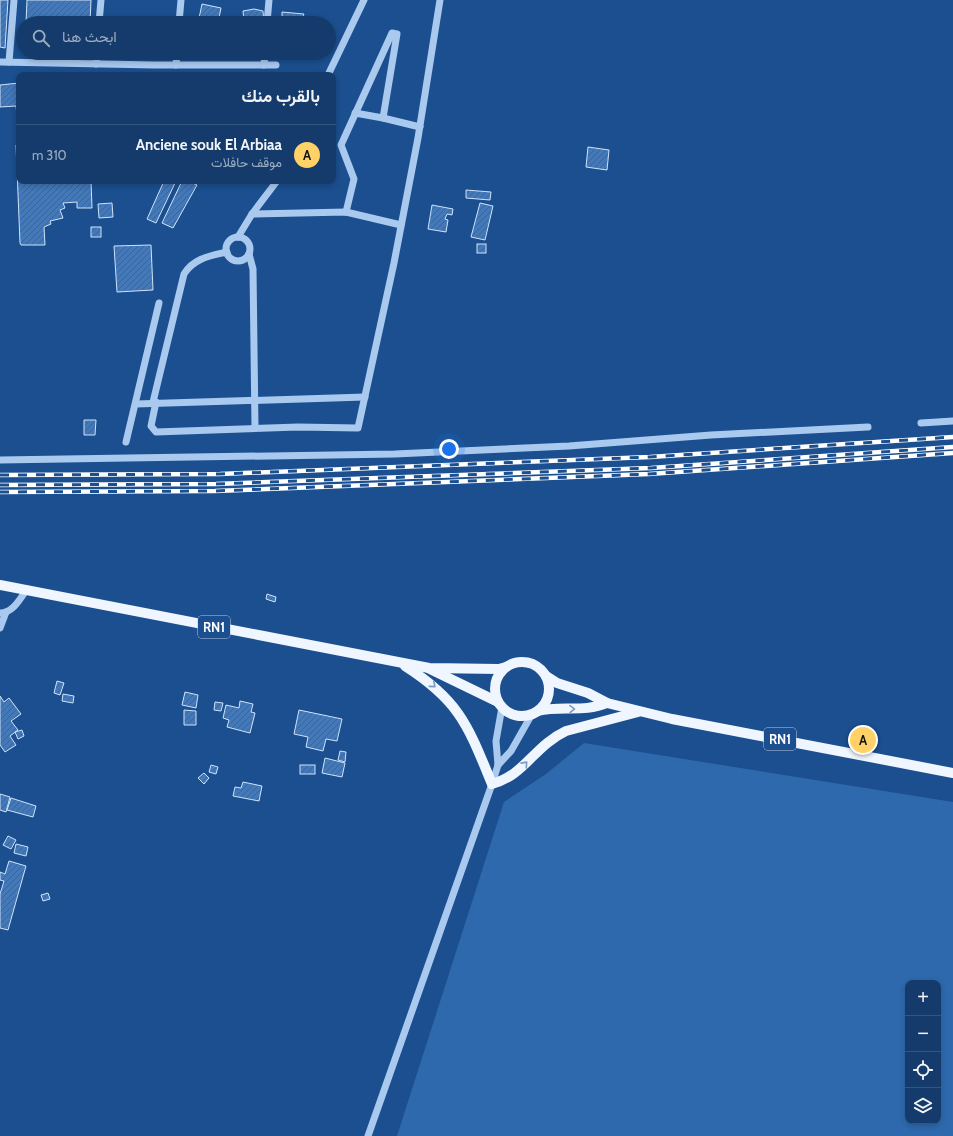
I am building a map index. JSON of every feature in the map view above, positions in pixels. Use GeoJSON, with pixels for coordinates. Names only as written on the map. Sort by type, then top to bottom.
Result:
{"type":"FeatureCollection","features":[{"type":"Feature","properties":{"kind":"main road","name":"RN1"},"geometry":{"type":"LineString","coordinates":[[0,585],[27,589],[185,622],[429,668],[499,669],[506,667]]}},
{"type":"Feature","properties":{"kind":"main road"},"geometry":{"type":"LineString","coordinates":[[518,662],[531,663],[546,676],[548,682],[548,695],[546,701],[535,712],[526,716],[513,714],[500,704],[496,696],[496,683],[498,676],[506,667],[518,662]]}},
{"type":"Feature","properties":{"kind":"main road"},"geometry":{"type":"LineString","coordinates":[[401,663],[427,680],[455,708],[468,728],[492,784],[512,776],[542,746],[558,734],[640,711]]}},
{"type":"Feature","properties":{"kind":"main road","name":"RN1"},"geometry":{"type":"LineString","coordinates":[[429,668],[500,704]]}},
{"type":"Feature","properties":{"kind":"main road","name":"RN1"},"geometry":{"type":"LineString","coordinates":[[546,676],[557,683],[588,693],[607,703],[640,711],[953,772]]}},
{"type":"Feature","properties":{"kind":"main road","name":"RN1"},"geometry":{"type":"LineString","coordinates":[[535,712],[551,708],[585,709],[607,703]]}},
{"type":"Feature","properties":{"kind":"street"},"geometry":{"type":"LineString","coordinates":[[9,62],[14,0]]}},
{"type":"Feature","properties":{"kind":"street"},"geometry":{"type":"LineString","coordinates":[[99,16],[100,0]]}},
{"type":"Feature","properties":{"kind":"street"},"geometry":{"type":"LineString","coordinates":[[180,16],[181,0]]}},
{"type":"Feature","properties":{"kind":"street"},"geometry":{"type":"LineString","coordinates":[[268,16],[269,0]]}},
{"type":"Feature","properties":{"kind":"street"},"geometry":{"type":"LineString","coordinates":[[336,58],[364,0]]}},
{"type":"Feature","properties":{"kind":"street"},"geometry":{"type":"LineString","coordinates":[[227,252],[200,259],[191,265],[184,274],[151,426],[156,432],[255,428],[358,428],[420,127],[440,0]]}},
{"type":"Feature","properties":{"kind":"street"},"geometry":{"type":"LineString","coordinates":[[346,212],[354,179],[341,145],[392,33],[398,34],[383,118]]}},
{"type":"Feature","properties":{"kind":"street"},"geometry":{"type":"LineString","coordinates":[[96,60],[96,64]]}},
{"type":"Feature","properties":{"kind":"street"},"geometry":{"type":"LineString","coordinates":[[176,60],[176,65]]}},
{"type":"Feature","properties":{"kind":"street"},"geometry":{"type":"LineString","coordinates":[[264,60],[264,65]]}},
{"type":"Feature","properties":{"kind":"street"},"geometry":{"type":"LineString","coordinates":[[329,72],[335,60]]}},
{"type":"Feature","properties":{"kind":"street"},"geometry":{"type":"LineString","coordinates":[[0,62],[276,65]]}},
{"type":"Feature","properties":{"kind":"street"},"geometry":{"type":"LineString","coordinates":[[355,113],[420,127]]}},
{"type":"Feature","properties":{"kind":"street"},"geometry":{"type":"LineString","coordinates":[[249,254],[246,258],[239,261],[231,259],[227,252],[228,244],[230,240],[238,237],[252,214],[275,184]]}},
{"type":"Feature","properties":{"kind":"street"},"geometry":{"type":"LineString","coordinates":[[252,214],[346,212],[401,225]]}},
{"type":"Feature","properties":{"kind":"street"},"geometry":{"type":"LineString","coordinates":[[238,237],[248,242],[250,246],[249,254],[253,269],[255,428]]}},
{"type":"Feature","properties":{"kind":"street"},"geometry":{"type":"LineString","coordinates":[[126,442],[159,303]]}},
{"type":"Feature","properties":{"kind":"street"},"geometry":{"type":"LineString","coordinates":[[136,404],[155,402],[365,397]]}},
{"type":"Feature","properties":{"kind":"street"},"geometry":{"type":"LineString","coordinates":[[922,423],[953,421]]}},
{"type":"Feature","properties":{"kind":"street"},"geometry":{"type":"LineString","coordinates":[[0,460],[409,453],[569,446],[711,435],[868,427]]}},
{"type":"Feature","properties":{"kind":"street"},"geometry":{"type":"LineString","coordinates":[[0,628],[3,613],[12,609],[27,589]]}},
{"type":"Feature","properties":{"kind":"street"},"geometry":{"type":"LineString","coordinates":[[368,1136],[498,765],[496,741],[500,704]]}},
{"type":"Feature","properties":{"kind":"street"},"geometry":{"type":"LineString","coordinates":[[498,765],[511,751],[535,712]]}},
{"type":"Feature","properties":{"kind":"shaded area"},"geometry":{"type":"Polygon","coordinates":[[[584,743],[953,802],[953,1136],[397,1136],[504,802],[546,774],[584,743]]]}},
{"type":"Feature","properties":{"kind":"building"},"geometry":{"type":"Polygon","coordinates":[[[0,0],[8,0],[5,48],[0,47],[0,0]]]}},
{"type":"Feature","properties":{"kind":"building"},"geometry":{"type":"Polygon","coordinates":[[[27,0],[91,0],[90,16],[26,16],[27,0]]]}},
{"type":"Feature","properties":{"kind":"building"},"geometry":{"type":"Polygon","coordinates":[[[202,4],[221,8],[219,16],[199,16],[202,4]]]}},
{"type":"Feature","properties":{"kind":"building"},"geometry":{"type":"Polygon","coordinates":[[[254,9],[263,11],[263,16],[244,16],[243,11],[254,9]]]}},
{"type":"Feature","properties":{"kind":"building"},"geometry":{"type":"Polygon","coordinates":[[[282,12],[304,14],[303,16],[282,16],[282,12]]]}},
{"type":"Feature","properties":{"kind":"building"},"geometry":{"type":"Polygon","coordinates":[[[16,83],[16,106],[0,107],[0,85],[16,83]]]}},
{"type":"Feature","properties":{"kind":"building"},"geometry":{"type":"Polygon","coordinates":[[[588,147],[609,150],[607,170],[586,167],[588,147]]]}},
{"type":"Feature","properties":{"kind":"building"},"geometry":{"type":"Polygon","coordinates":[[[18,184],[91,184],[92,208],[77,208],[77,202],[63,203],[65,208],[60,210],[63,218],[50,221],[51,224],[44,227],[45,245],[21,245],[18,184]]]}},
{"type":"Feature","properties":{"kind":"building"},"geometry":{"type":"Polygon","coordinates":[[[163,184],[175,184],[156,223],[147,219],[163,184]]]}},
{"type":"Feature","properties":{"kind":"building"},"geometry":{"type":"Polygon","coordinates":[[[181,184],[197,185],[173,228],[162,223],[181,184]]]}},
{"type":"Feature","properties":{"kind":"building"},"geometry":{"type":"Polygon","coordinates":[[[466,190],[491,192],[490,200],[466,198],[466,190]]]}},
{"type":"Feature","properties":{"kind":"building"},"geometry":{"type":"Polygon","coordinates":[[[112,203],[113,217],[99,218],[98,204],[112,203]]]}},
{"type":"Feature","properties":{"kind":"building"},"geometry":{"type":"Polygon","coordinates":[[[480,203],[493,206],[485,240],[471,237],[480,203]]]}},
{"type":"Feature","properties":{"kind":"building"},"geometry":{"type":"Polygon","coordinates":[[[432,205],[453,209],[452,215],[447,214],[445,219],[448,220],[446,232],[428,229],[432,205]]]}},
{"type":"Feature","properties":{"kind":"building"},"geometry":{"type":"Polygon","coordinates":[[[91,227],[101,227],[101,237],[91,237],[91,227]]]}},
{"type":"Feature","properties":{"kind":"building"},"geometry":{"type":"Polygon","coordinates":[[[477,244],[486,244],[486,253],[477,253],[477,244]]]}},
{"type":"Feature","properties":{"kind":"building"},"geometry":{"type":"Polygon","coordinates":[[[151,245],[153,290],[117,292],[114,246],[151,245]]]}},
{"type":"Feature","properties":{"kind":"building"},"geometry":{"type":"Polygon","coordinates":[[[84,420],[96,420],[95,435],[84,435],[84,420]]]}},
{"type":"Feature","properties":{"kind":"building"},"geometry":{"type":"Polygon","coordinates":[[[267,594],[276,597],[275,602],[266,599],[267,594]]]}},
{"type":"Feature","properties":{"kind":"building"},"geometry":{"type":"Polygon","coordinates":[[[57,681],[64,683],[60,695],[54,693],[57,681]]]}},
{"type":"Feature","properties":{"kind":"building"},"geometry":{"type":"Polygon","coordinates":[[[185,692],[198,695],[196,708],[182,705],[185,692]]]}},
{"type":"Feature","properties":{"kind":"building"},"geometry":{"type":"Polygon","coordinates":[[[63,694],[74,696],[73,703],[62,701],[63,694]]]}},
{"type":"Feature","properties":{"kind":"building"},"geometry":{"type":"Polygon","coordinates":[[[0,696],[4,702],[9,698],[21,714],[11,721],[18,730],[10,736],[16,745],[5,752],[0,745],[0,696]]]}},
{"type":"Feature","properties":{"kind":"building"},"geometry":{"type":"Polygon","coordinates":[[[240,701],[253,704],[251,712],[255,713],[250,733],[227,727],[229,720],[223,718],[226,705],[239,708],[240,701]]]}},
{"type":"Feature","properties":{"kind":"building"},"geometry":{"type":"Polygon","coordinates":[[[215,702],[223,703],[221,711],[214,710],[215,702]]]}},
{"type":"Feature","properties":{"kind":"building"},"geometry":{"type":"Polygon","coordinates":[[[184,710],[196,711],[196,725],[184,725],[184,710]]]}},
{"type":"Feature","properties":{"kind":"building"},"geometry":{"type":"Polygon","coordinates":[[[299,710],[342,719],[337,741],[326,739],[323,751],[306,747],[308,737],[294,734],[299,710]]]}},
{"type":"Feature","properties":{"kind":"building"},"geometry":{"type":"Polygon","coordinates":[[[22,730],[24,736],[18,739],[15,732],[22,730]]]}},
{"type":"Feature","properties":{"kind":"building"},"geometry":{"type":"Polygon","coordinates":[[[340,751],[346,752],[345,762],[338,760],[340,751]]]}},
{"type":"Feature","properties":{"kind":"building"},"geometry":{"type":"Polygon","coordinates":[[[325,758],[345,763],[342,777],[322,773],[325,758]]]}},
{"type":"Feature","properties":{"kind":"building"},"geometry":{"type":"Polygon","coordinates":[[[211,765],[218,767],[216,774],[209,772],[211,765]]]}},
{"type":"Feature","properties":{"kind":"building"},"geometry":{"type":"Polygon","coordinates":[[[300,765],[315,765],[315,774],[300,774],[300,765]]]}},
{"type":"Feature","properties":{"kind":"building"},"geometry":{"type":"Polygon","coordinates":[[[204,773],[209,778],[204,784],[198,778],[204,773]]]}},
{"type":"Feature","properties":{"kind":"building"},"geometry":{"type":"Polygon","coordinates":[[[243,782],[262,786],[259,801],[233,796],[235,787],[241,788],[243,782]]]}},
{"type":"Feature","properties":{"kind":"building"},"geometry":{"type":"Polygon","coordinates":[[[0,794],[10,797],[6,812],[0,810],[0,794]]]}},
{"type":"Feature","properties":{"kind":"building"},"geometry":{"type":"Polygon","coordinates":[[[11,798],[36,806],[33,817],[7,810],[11,798]]]}},
{"type":"Feature","properties":{"kind":"building"},"geometry":{"type":"Polygon","coordinates":[[[8,836],[16,840],[11,849],[3,845],[8,836]]]}},
{"type":"Feature","properties":{"kind":"building"},"geometry":{"type":"Polygon","coordinates":[[[16,844],[28,847],[26,856],[14,853],[16,844]]]}},
{"type":"Feature","properties":{"kind":"building"},"geometry":{"type":"Polygon","coordinates":[[[9,861],[26,866],[8,930],[0,928],[0,894],[4,881],[0,880],[0,872],[5,874],[9,861]]]}},
{"type":"Feature","properties":{"kind":"building"},"geometry":{"type":"Polygon","coordinates":[[[48,893],[50,899],[43,901],[41,895],[48,893]]]}},
{"type":"Feature","properties":{"kind":"railway"},"geometry":{"type":"LineString","coordinates":[[0,475],[220,474],[650,457],[953,437]]}},
{"type":"Feature","properties":{"kind":"railway"},"geometry":{"type":"LineString","coordinates":[[0,485],[216,484],[651,468],[953,447]]}},
{"type":"Feature","properties":{"kind":"railway"},"geometry":{"type":"LineString","coordinates":[[0,492],[215,491],[649,474],[953,453]]}},
{"type":"Feature","properties":{"kind":"place","name":"Anciene souk El Arbiaa"},"geometry":{"type":"Point","coordinates":[863,740]}}]}
